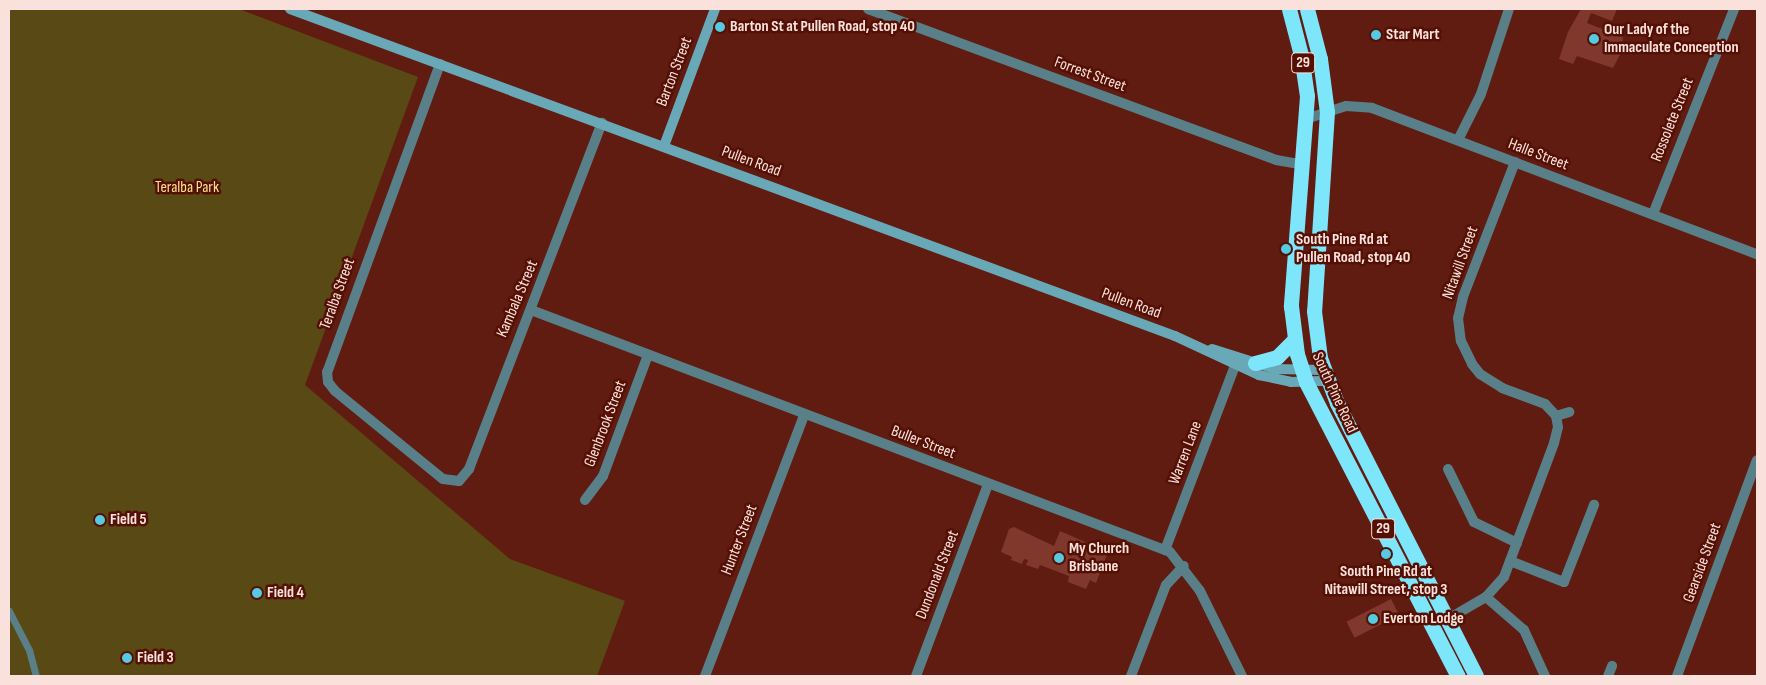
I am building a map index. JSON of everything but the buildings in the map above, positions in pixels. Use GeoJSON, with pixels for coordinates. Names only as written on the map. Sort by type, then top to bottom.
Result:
{"type":"FeatureCollection","features":[{"type":"Feature","properties":{"kind":"highway","name":"South Pine Road"},"geometry":{"type":"LineString","coordinates":[[1288,9],[1304,70],[1306,119],[1292,297],[1294,340],[1304,376],[1458,676]]}},
{"type":"Feature","properties":{"kind":"highway","name":"South Pine Road"},"geometry":{"type":"LineString","coordinates":[[1306,9],[1320,58],[1327,112],[1314,311],[1326,376],[1476,676]]}},
{"type":"Feature","properties":{"kind":"highway"},"geometry":{"type":"LineString","coordinates":[[1255,363],[1277,357],[1294,340]]}},
{"type":"Feature","properties":{"kind":"street","name":"Pullen Road"},"geometry":{"type":"LineString","coordinates":[[290,9],[664,146],[1201,347],[1304,376]]}},
{"type":"Feature","properties":{"kind":"street","name":"Barton Street"},"geometry":{"type":"LineString","coordinates":[[664,146],[715,9]]}},
{"type":"Feature","properties":{"kind":"street","name":"Forrest Street"},"geometry":{"type":"LineString","coordinates":[[868,9],[1276,160],[1303,164]]}},
{"type":"Feature","properties":{"kind":"street"},"geometry":{"type":"LineString","coordinates":[[1458,140],[1481,94],[1509,9]]}},
{"type":"Feature","properties":{"kind":"street","name":"Rossolete Street"},"geometry":{"type":"LineString","coordinates":[[1653,214],[1734,9]]}},
{"type":"Feature","properties":{"kind":"street","name":"Teralba Street"},"geometry":{"type":"LineString","coordinates":[[440,64],[327,372],[328,382],[335,391],[408,454],[436,476],[456,481]]}},
{"type":"Feature","properties":{"kind":"street","name":"Halle Street"},"geometry":{"type":"LineString","coordinates":[[1306,119],[1346,106],[1367,106],[1757,254]]}},
{"type":"Feature","properties":{"kind":"street","name":"Kambala Street"},"geometry":{"type":"LineString","coordinates":[[456,481],[469,469],[602,123]]}},
{"type":"Feature","properties":{"kind":"street","name":"Nitawill Street"},"geometry":{"type":"LineString","coordinates":[[1515,162],[1463,297],[1458,318],[1461,341],[1472,364],[1480,374],[1502,388],[1545,404],[1556,416]]}},
{"type":"Feature","properties":{"kind":"street","name":"Buller Street"},"geometry":{"type":"LineString","coordinates":[[531,310],[804,415],[1165,550],[1184,566],[1200,591],[1242,676]]}},
{"type":"Feature","properties":{"kind":"street","name":"Pullen Road"},"geometry":{"type":"LineString","coordinates":[[1201,347],[1235,366],[1268,378],[1326,376]]}},
{"type":"Feature","properties":{"kind":"street","name":"Glenbrook Street"},"geometry":{"type":"LineString","coordinates":[[585,500],[603,476],[648,355]]}},
{"type":"Feature","properties":{"kind":"street","name":"Warren Lane"},"geometry":{"type":"LineString","coordinates":[[1165,550],[1235,366]]}},
{"type":"Feature","properties":{"kind":"street"},"geometry":{"type":"LineString","coordinates":[[1448,618],[1486,597],[1500,583],[1554,443],[1558,427],[1556,416],[1569,412]]}},
{"type":"Feature","properties":{"kind":"street","name":"Hunter Street"},"geometry":{"type":"LineString","coordinates":[[705,676],[804,415]]}},
{"type":"Feature","properties":{"kind":"street","name":"Gearside Street"},"geometry":{"type":"LineString","coordinates":[[1677,676],[1757,460]]}},
{"type":"Feature","properties":{"kind":"street"},"geometry":{"type":"LineString","coordinates":[[1448,469],[1474,522],[1517,543]]}},
{"type":"Feature","properties":{"kind":"street","name":"Dundonald Street"},"geometry":{"type":"LineString","coordinates":[[916,676],[988,484]]}},
{"type":"Feature","properties":{"kind":"street"},"geometry":{"type":"LineString","coordinates":[[1510,561],[1564,582],[1594,505]]}},
{"type":"Feature","properties":{"kind":"street"},"geometry":{"type":"LineString","coordinates":[[1131,676],[1166,585],[1184,566]]}},
{"type":"Feature","properties":{"kind":"street"},"geometry":{"type":"LineString","coordinates":[[1486,597],[1519,624],[1545,676]]}},
{"type":"Feature","properties":{"kind":"street"},"geometry":{"type":"LineString","coordinates":[[1608,676],[1612,666]]}},
{"type":"Feature","properties":{"kind":"lane"},"geometry":{"type":"LineString","coordinates":[[9,611],[29,650],[36,676]]}},
{"type":"Feature","properties":{"kind":"green space","name":"Teralba Park"},"geometry":{"type":"Polygon","coordinates":[[[9,9],[239,9],[418,77],[305,385],[510,559],[625,601],[597,676],[9,676],[9,9]]]}},
{"type":"Feature","properties":{"kind":"place","name":"Barton St at Pullen Road, stop 40"},"geometry":{"type":"Point","coordinates":[720,27]}},
{"type":"Feature","properties":{"kind":"place","name":"Star Mart"},"geometry":{"type":"Point","coordinates":[1376,35]}},
{"type":"Feature","properties":{"kind":"place","name":"Our Lady of the Immaculate Conception"},"geometry":{"type":"Point","coordinates":[1594,39]}},
{"type":"Feature","properties":{"kind":"place","name":"South Pine Rd at Pullen Road, stop 40"},"geometry":{"type":"Point","coordinates":[1286,249]}},
{"type":"Feature","properties":{"kind":"place","name":"Field 5"},"geometry":{"type":"Point","coordinates":[100,520]}},
{"type":"Feature","properties":{"kind":"place","name":"South Pine Rd at Nitawill Street, stop 3"},"geometry":{"type":"Point","coordinates":[1386,554]}},
{"type":"Feature","properties":{"kind":"place","name":"My Church Brisbane"},"geometry":{"type":"Point","coordinates":[1059,558]}},
{"type":"Feature","properties":{"kind":"place","name":"Field 4"},"geometry":{"type":"Point","coordinates":[257,593]}},
{"type":"Feature","properties":{"kind":"place","name":"Everton Lodge"},"geometry":{"type":"Point","coordinates":[1373,619]}},
{"type":"Feature","properties":{"kind":"place","name":"Field 3"},"geometry":{"type":"Point","coordinates":[127,658]}}]}
